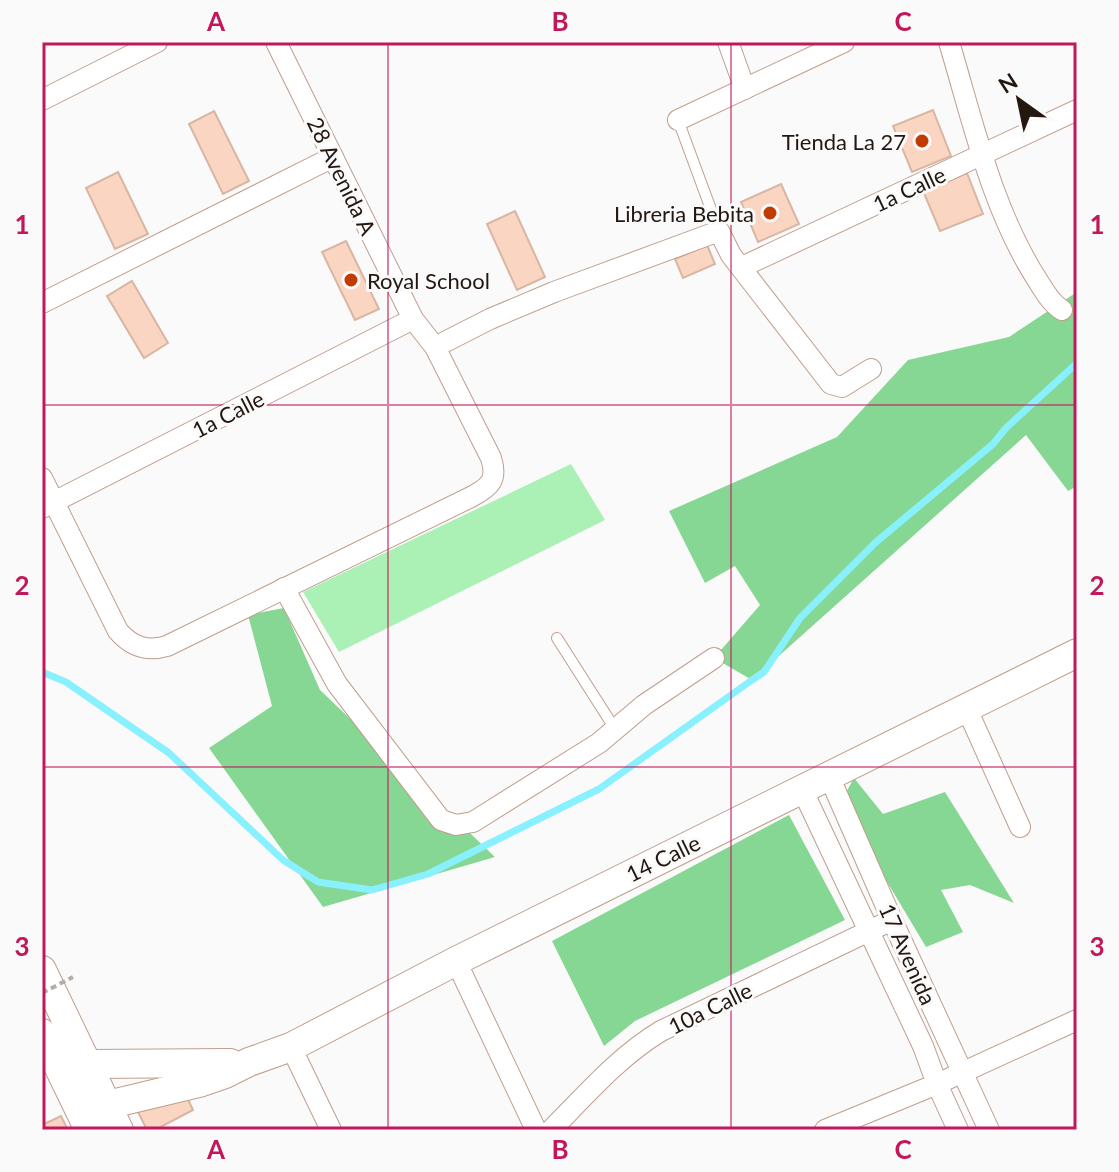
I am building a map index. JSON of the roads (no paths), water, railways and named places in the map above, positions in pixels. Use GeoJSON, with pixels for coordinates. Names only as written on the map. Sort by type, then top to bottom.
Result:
{"type":"FeatureCollection","features":[{"type":"Feature","properties":{"kind":"street"},"geometry":{"type":"LineString","coordinates":[[42,100],[157,42]]}},
{"type":"Feature","properties":{"kind":"street","name":"28 Avenida A"},"geometry":{"type":"LineString","coordinates":[[276,42],[413,319],[435,347],[495,470],[493,480],[485,490],[284,588]]}},
{"type":"Feature","properties":{"kind":"street"},"geometry":{"type":"LineString","coordinates":[[728,42],[745,89]]}},
{"type":"Feature","properties":{"kind":"street"},"geometry":{"type":"LineString","coordinates":[[678,120],[844,42]]}},
{"type":"Feature","properties":{"kind":"street"},"geometry":{"type":"LineString","coordinates":[[949,42],[983,154],[1021,253],[1050,299],[1066,310]]}},
{"type":"Feature","properties":{"kind":"street","name":"1a Calle"},"geometry":{"type":"LineString","coordinates":[[742,267],[1077,110]]}},
{"type":"Feature","properties":{"kind":"street"},"geometry":{"type":"LineString","coordinates":[[42,303],[333,157]]}},
{"type":"Feature","properties":{"kind":"street"},"geometry":{"type":"LineString","coordinates":[[435,347],[554,292],[719,231],[731,255],[831,384],[836,387],[847,385],[871,369]]}},
{"type":"Feature","properties":{"kind":"street","name":"1a Calle"},"geometry":{"type":"LineString","coordinates":[[48,505],[413,319]]}},
{"type":"Feature","properties":{"kind":"street"},"geometry":{"type":"LineString","coordinates":[[42,478],[48,505],[118,631],[136,646],[147,649],[167,646],[284,588],[337,684],[441,820],[456,825],[473,822],[599,743],[644,705],[714,658]]}},
{"type":"Feature","properties":{"kind":"street","name":"14 Calle"},"geometry":{"type":"LineString","coordinates":[[113,1118],[291,1047],[456,961],[1077,653]]}},
{"type":"Feature","properties":{"kind":"street"},"geometry":{"type":"LineString","coordinates":[[966,707],[1020,827]]}},
{"type":"Feature","properties":{"kind":"street","name":"17 Avenida"},"geometry":{"type":"LineString","coordinates":[[829,776],[989,1130]]}},
{"type":"Feature","properties":{"kind":"street","name":"17 Avenida"},"geometry":{"type":"LineString","coordinates":[[802,789],[923,1046],[958,1130]]}},
{"type":"Feature","properties":{"kind":"street","name":"10a Calle"},"geometry":{"type":"LineString","coordinates":[[551,1130],[639,1044],[892,920]]}},
{"type":"Feature","properties":{"kind":"street"},"geometry":{"type":"LineString","coordinates":[[456,961],[536,1130]]}},
{"type":"Feature","properties":{"kind":"street"},"geometry":{"type":"LineString","coordinates":[[42,970],[63,1069],[113,1118]]}},
{"type":"Feature","properties":{"kind":"street"},"geometry":{"type":"LineString","coordinates":[[825,1130],[937,1084],[1077,1020]]}},
{"type":"Feature","properties":{"kind":"street"},"geometry":{"type":"LineString","coordinates":[[42,1033],[63,1069],[89,1130]]}},
{"type":"Feature","properties":{"kind":"street"},"geometry":{"type":"LineString","coordinates":[[291,1047],[331,1130]]}},
{"type":"Feature","properties":{"kind":"street","name":"14 Calle"},"geometry":{"type":"LineString","coordinates":[[63,1069],[249,1062]]}},
{"type":"Feature","properties":{"kind":"lane"},"geometry":{"type":"LineString","coordinates":[[678,120],[719,231]]}},
{"type":"Feature","properties":{"kind":"lane"},"geometry":{"type":"LineString","coordinates":[[557,638],[615,729]]}},
{"type":"Feature","properties":{"kind":"waterway"},"geometry":{"type":"LineString","coordinates":[[42,672],[66,682],[169,753],[283,860],[318,882],[372,890],[428,874],[599,789],[764,672],[800,618],[875,543],[993,444],[1006,428],[1077,363]]}},
{"type":"Feature","properties":{"kind":"place","name":"Tienda La 27"},"geometry":{"type":"Point","coordinates":[922,141]}},
{"type":"Feature","properties":{"kind":"place","name":"Libreria Bebita"},"geometry":{"type":"Point","coordinates":[770,213]}},
{"type":"Feature","properties":{"kind":"place","name":"Royal School"},"geometry":{"type":"Point","coordinates":[351,280]}}]}
